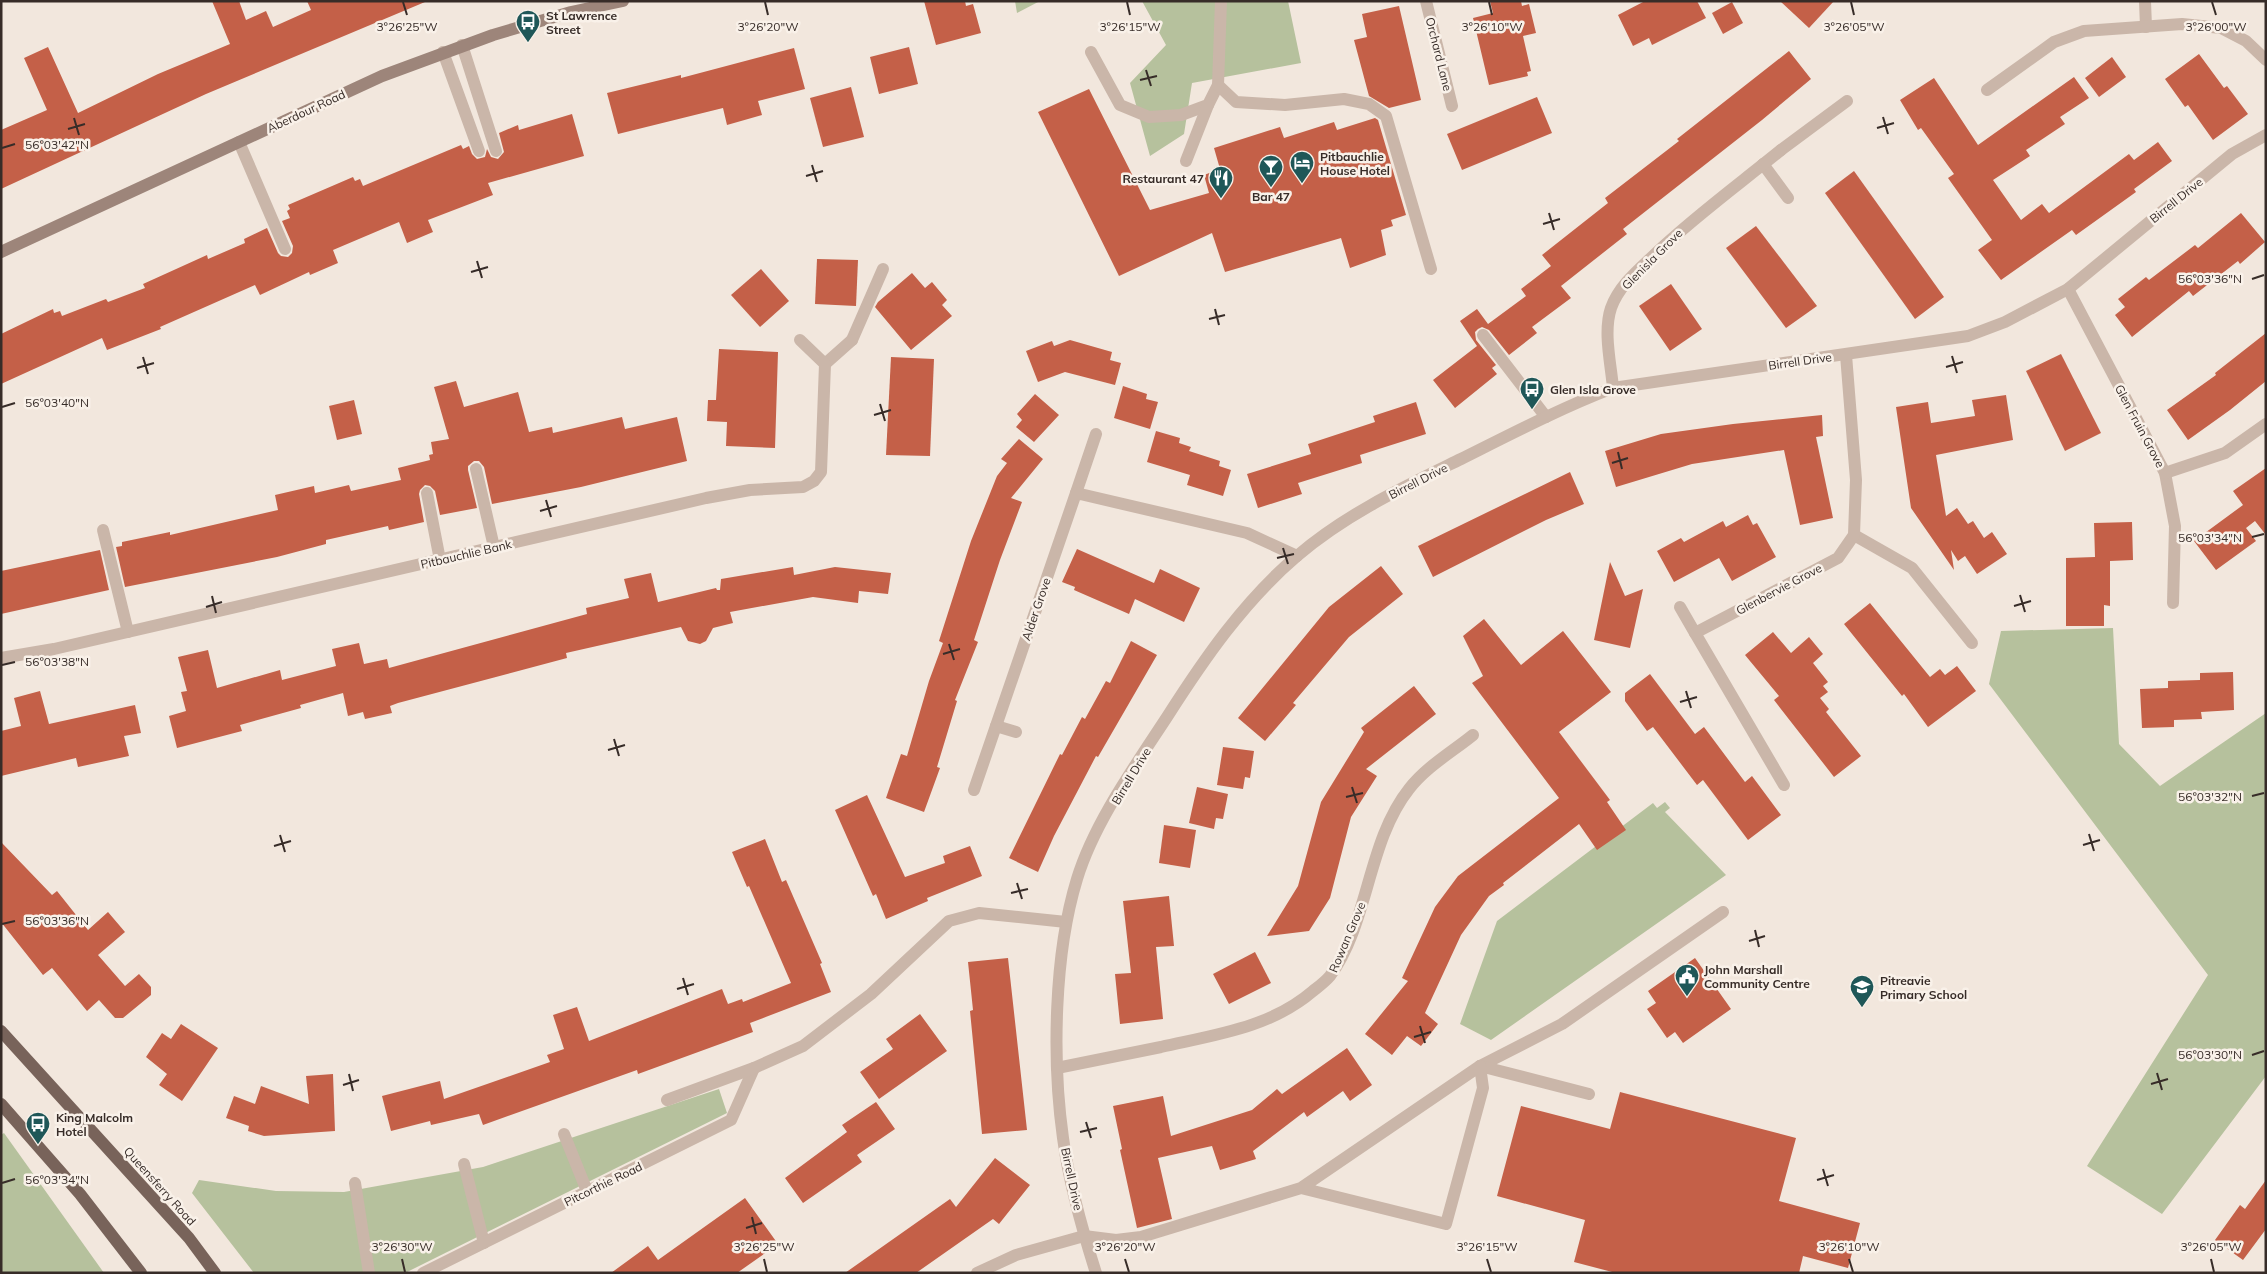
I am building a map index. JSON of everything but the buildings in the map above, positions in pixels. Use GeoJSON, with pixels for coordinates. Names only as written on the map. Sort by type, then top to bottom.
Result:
{"type":"FeatureCollection","features":[{"type":"Feature","properties":{"kind":"main road","name":"Aberdour Road"},"geometry":{"type":"LineString","coordinates":[[1,252],[382,76],[462,45],[571,12],[624,1]]}},
{"type":"Feature","properties":{"kind":"main road","name":"Queensferry Road"},"geometry":{"type":"LineString","coordinates":[[1,1031],[182,1231],[215,1273]]}},
{"type":"Feature","properties":{"kind":"main road"},"geometry":{"type":"LineString","coordinates":[[1,1104],[80,1194],[141,1273]]}},
{"type":"Feature","properties":{"kind":"street"},"geometry":{"type":"LineString","coordinates":[[1186,161],[1218,85],[1221,1]]}},
{"type":"Feature","properties":{"kind":"street","name":"Orchard Lane"},"geometry":{"type":"LineString","coordinates":[[1426,1],[1452,106]]}},
{"type":"Feature","properties":{"kind":"street"},"geometry":{"type":"LineString","coordinates":[[2145,1],[2146,26]]}},
{"type":"Feature","properties":{"kind":"street"},"geometry":{"type":"LineString","coordinates":[[1986,90],[2054,42],[2084,31],[2182,24],[2221,28],[2246,41],[2266,60]]}},
{"type":"Feature","properties":{"kind":"street"},"geometry":{"type":"LineString","coordinates":[[462,45],[496,151]]}},
{"type":"Feature","properties":{"kind":"street"},"geometry":{"type":"LineString","coordinates":[[443,52],[479,151]]}},
{"type":"Feature","properties":{"kind":"street"},"geometry":{"type":"LineString","coordinates":[[1091,52],[1120,105],[1149,117],[1181,115],[1208,105]]}},
{"type":"Feature","properties":{"kind":"street"},"geometry":{"type":"LineString","coordinates":[[1218,85],[1236,102],[1285,104],[1344,99],[1370,104],[1386,116],[1431,269]]}},
{"type":"Feature","properties":{"kind":"street","name":"Glenisla Grove"},"geometry":{"type":"LineString","coordinates":[[1614,388],[1608,329],[1610,310],[1618,293],[1630,278],[1685,226],[1781,150],[1847,101]]}},
{"type":"Feature","properties":{"kind":"street","name":"Birrell Drive"},"geometry":{"type":"LineString","coordinates":[[1096,1273],[1084,1236],[1063,1138],[1057,1068],[1058,990],[1066,922],[1078,877],[1097,832],[1163,724],[1232,622],[1297,556],[1356,513],[1567,406],[1614,388],[1968,336],[2005,322],[2068,289],[2232,154],[2266,135]]}},
{"type":"Feature","properties":{"kind":"street"},"geometry":{"type":"LineString","coordinates":[[239,142],[285,249]]}},
{"type":"Feature","properties":{"kind":"street"},"geometry":{"type":"LineString","coordinates":[[1763,164],[1788,198]]}},
{"type":"Feature","properties":{"kind":"street"},"geometry":{"type":"LineString","coordinates":[[800,340],[825,364],[852,340],[883,269]]}},
{"type":"Feature","properties":{"kind":"street","name":"Glen Fruin Grove"},"geometry":{"type":"LineString","coordinates":[[2068,289],[2165,473],[2175,526],[2173,603]]}},
{"type":"Feature","properties":{"kind":"street"},"geometry":{"type":"LineString","coordinates":[[1483,335],[1546,417]]}},
{"type":"Feature","properties":{"kind":"street"},"geometry":{"type":"LineString","coordinates":[[1846,355],[1856,480],[1854,534],[1912,568],[1972,643]]}},
{"type":"Feature","properties":{"kind":"street","name":"Pitbauchlie Bank"},"geometry":{"type":"LineString","coordinates":[[1,658],[54,649],[706,498],[750,490],[802,487],[814,481],[821,472],[825,364]]}},
{"type":"Feature","properties":{"kind":"street"},"geometry":{"type":"LineString","coordinates":[[2165,473],[2225,453],[2266,424]]}},
{"type":"Feature","properties":{"kind":"street","name":"Alder Grove"},"geometry":{"type":"LineString","coordinates":[[974,790],[1096,434]]}},
{"type":"Feature","properties":{"kind":"street"},"geometry":{"type":"LineString","coordinates":[[476,469],[494,547]]}},
{"type":"Feature","properties":{"kind":"street"},"geometry":{"type":"LineString","coordinates":[[1076,493],[1247,533],[1297,556]]}},
{"type":"Feature","properties":{"kind":"street"},"geometry":{"type":"LineString","coordinates":[[427,494],[440,560]]}},
{"type":"Feature","properties":{"kind":"street"},"geometry":{"type":"LineString","coordinates":[[104,530],[128,632]]}},
{"type":"Feature","properties":{"kind":"street","name":"Glenbervie Grove"},"geometry":{"type":"LineString","coordinates":[[1695,633],[1838,558],[1854,534]]}},
{"type":"Feature","properties":{"kind":"street"},"geometry":{"type":"LineString","coordinates":[[1680,607],[1784,785]]}},
{"type":"Feature","properties":{"kind":"street"},"geometry":{"type":"LineString","coordinates":[[996,726],[1016,732]]}},
{"type":"Feature","properties":{"kind":"street","name":"Rowan Grove"},"geometry":{"type":"LineString","coordinates":[[1057,1068],[1229,1032],[1268,1020],[1304,999],[1329,977],[1344,948],[1358,915],[1379,846],[1391,819],[1409,788],[1434,765],[1473,736]]}},
{"type":"Feature","properties":{"kind":"street"},"geometry":{"type":"LineString","coordinates":[[977,1273],[1016,1255],[1084,1236],[1116,1240],[1141,1237],[1301,1188],[1480,1066],[1562,1024],[1724,912]]}},
{"type":"Feature","properties":{"kind":"street"},"geometry":{"type":"LineString","coordinates":[[667,1100],[754,1068],[803,1046],[871,994],[949,921],[979,913],[1066,922]]}},
{"type":"Feature","properties":{"kind":"street"},"geometry":{"type":"LineString","coordinates":[[1480,1066],[1589,1094]]}},
{"type":"Feature","properties":{"kind":"street"},"geometry":{"type":"LineString","coordinates":[[1301,1188],[1446,1224],[1483,1088],[1480,1066]]}},
{"type":"Feature","properties":{"kind":"street","name":"Pitcorthie Road"},"geometry":{"type":"LineString","coordinates":[[423,1273],[731,1120],[754,1068]]}},
{"type":"Feature","properties":{"kind":"street"},"geometry":{"type":"LineString","coordinates":[[564,1134],[587,1191]]}},
{"type":"Feature","properties":{"kind":"street"},"geometry":{"type":"LineString","coordinates":[[464,1164],[484,1243]]}},
{"type":"Feature","properties":{"kind":"street"},"geometry":{"type":"LineString","coordinates":[[355,1183],[369,1273]]}},
{"type":"Feature","properties":{"kind":"green space"},"geometry":{"type":"Polygon","coordinates":[[[1015,1],[1040,1],[1017,13],[1015,1]]]}},
{"type":"Feature","properties":{"kind":"green space"},"geometry":{"type":"Polygon","coordinates":[[[1142,1],[1288,1],[1301,63],[1192,83],[1184,134],[1150,156],[1130,83],[1166,45],[1142,1]]]}},
{"type":"Feature","properties":{"kind":"green space"},"geometry":{"type":"Polygon","coordinates":[[[2113,628],[2119,744],[2160,786],[2266,713],[2266,1076],[2162,1214],[2087,1166],[2208,975],[1989,684],[2001,631],[2113,628]]]}},
{"type":"Feature","properties":{"kind":"green space"},"geometry":{"type":"Polygon","coordinates":[[[1665,802],[1670,808],[1665,812],[1726,875],[1491,1040],[1460,1024],[1497,921],[1653,803],[1657,808],[1665,802]]]}},
{"type":"Feature","properties":{"kind":"green space"},"geometry":{"type":"Polygon","coordinates":[[[719,1089],[727,1113],[405,1273],[254,1273],[192,1193],[199,1180],[276,1191],[344,1192],[483,1167],[719,1089]]]}},
{"type":"Feature","properties":{"kind":"green space"},"geometry":{"type":"Polygon","coordinates":[[[4,1133],[104,1273],[1,1273],[1,1135],[4,1133]]]}},
{"type":"Feature","properties":{"kind":"place","name":"St Lawrence Street"},"geometry":{"type":"Point","coordinates":[528,43]}},
{"type":"Feature","properties":{"kind":"place","name":"Pitbauchlie House Hotel"},"geometry":{"type":"Point","coordinates":[1302,184]}},
{"type":"Feature","properties":{"kind":"place","name":"Bar 47"},"geometry":{"type":"Point","coordinates":[1271,188]}},
{"type":"Feature","properties":{"kind":"place","name":"Restaurant 47"},"geometry":{"type":"Point","coordinates":[1221,199]}},
{"type":"Feature","properties":{"kind":"place","name":"Glen Isla Grove"},"geometry":{"type":"Point","coordinates":[1532,410]}},
{"type":"Feature","properties":{"kind":"place","name":"John Marshall Community Centre"},"geometry":{"type":"Point","coordinates":[1687,997]}},
{"type":"Feature","properties":{"kind":"place","name":"Pitreavie Primary School"},"geometry":{"type":"Point","coordinates":[1862,1008]}},
{"type":"Feature","properties":{"kind":"place","name":"King Malcolm Hotel"},"geometry":{"type":"Point","coordinates":[38,1145]}}]}
